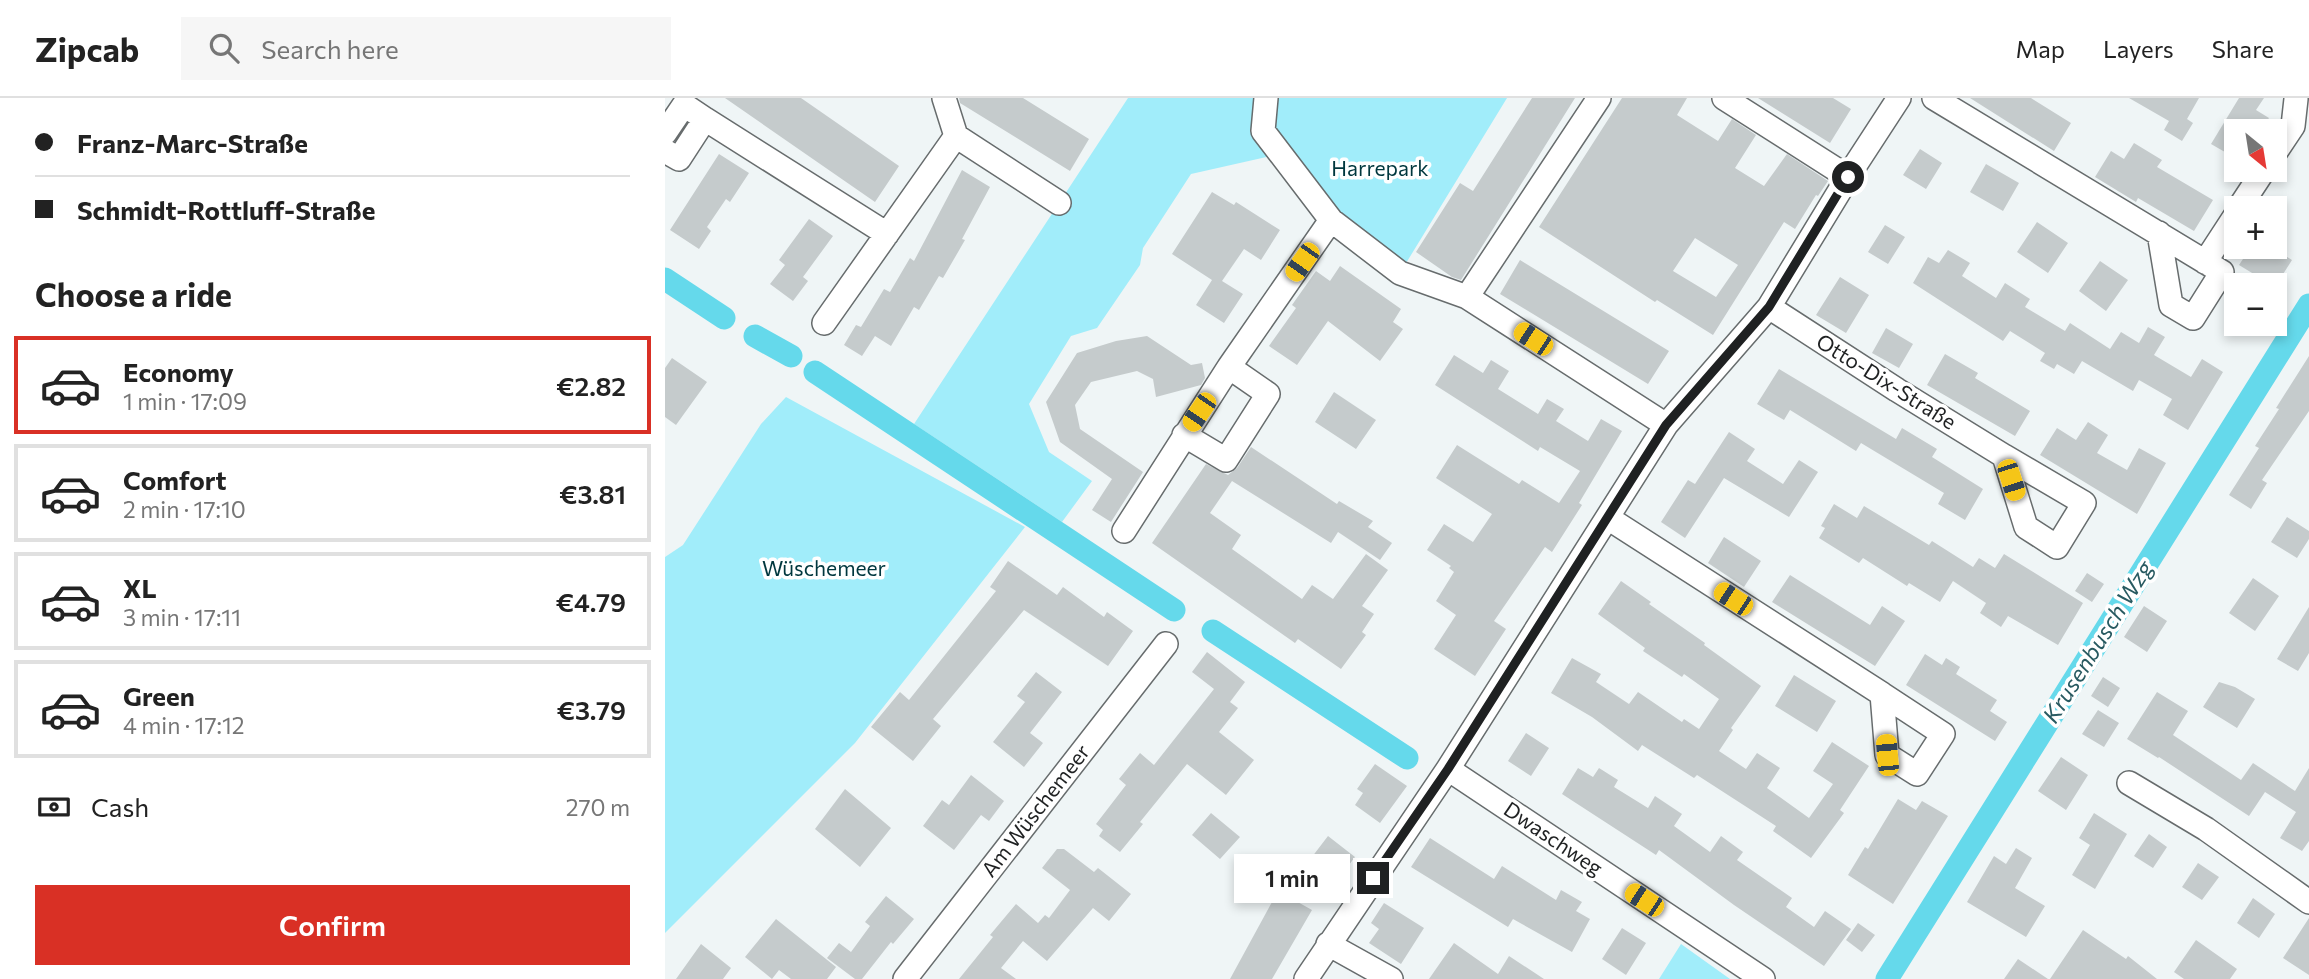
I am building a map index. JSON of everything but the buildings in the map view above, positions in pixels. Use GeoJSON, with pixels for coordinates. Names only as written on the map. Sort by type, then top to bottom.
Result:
{"type":"FeatureCollection","features":[{"type":"Feature","properties":{"kind":"street"},"geometry":{"type":"LineString","coordinates":[[944,98],[956,136],[1059,203]]}},
{"type":"Feature","properties":{"kind":"street"},"geometry":{"type":"LineString","coordinates":[[1266,98],[1263,131],[1331,220],[1400,273],[1467,297],[1666,425]]}},
{"type":"Feature","properties":{"kind":"street"},"geometry":{"type":"LineString","coordinates":[[1467,297],[1599,98]]}},
{"type":"Feature","properties":{"kind":"street"},"geometry":{"type":"LineString","coordinates":[[1724,98],[1848,177]]}},
{"type":"Feature","properties":{"kind":"street"},"geometry":{"type":"LineString","coordinates":[[1305,979],[1448,769],[1666,425],[1769,307],[1899,98]]}},
{"type":"Feature","properties":{"kind":"street"},"geometry":{"type":"LineString","coordinates":[[1934,98],[2158,233],[2222,272],[2193,318],[2171,305],[2158,233]]}},
{"type":"Feature","properties":{"kind":"street"},"geometry":{"type":"LineString","coordinates":[[2287,135],[2293,126],[2295,99]]}},
{"type":"Feature","properties":{"kind":"street"},"geometry":{"type":"LineString","coordinates":[[665,133],[684,105],[887,234]]}},
{"type":"Feature","properties":{"kind":"street"},"geometry":{"type":"LineString","coordinates":[[665,151],[679,159],[705,119]]}},
{"type":"Feature","properties":{"kind":"street"},"geometry":{"type":"LineString","coordinates":[[824,323],[956,136]]}},
{"type":"Feature","properties":{"kind":"street"},"geometry":{"type":"LineString","coordinates":[[1124,531],[1229,367],[1331,220]]}},
{"type":"Feature","properties":{"kind":"street"},"geometry":{"type":"LineString","coordinates":[[2205,262],[2224,233]]}},
{"type":"Feature","properties":{"kind":"street","name":"Otto-Dix-Straße"},"geometry":{"type":"LineString","coordinates":[[1769,307],[2004,456]]}},
{"type":"Feature","properties":{"kind":"street"},"geometry":{"type":"LineString","coordinates":[[1184,435],[1226,460],[1268,394],[1229,367]]}},
{"type":"Feature","properties":{"kind":"street"},"geometry":{"type":"LineString","coordinates":[[1608,518],[1882,694]]}},
{"type":"Feature","properties":{"kind":"street","name":"Am Wüschemeer"},"geometry":{"type":"LineString","coordinates":[[905,979],[1166,644]]}},
{"type":"Feature","properties":{"kind":"street","name":"Dwaschweg"},"geometry":{"type":"LineString","coordinates":[[1448,769],[1763,979]]}},
{"type":"Feature","properties":{"kind":"street"},"geometry":{"type":"LineString","coordinates":[[2129,783],[2206,829],[2309,902]]}},
{"type":"Feature","properties":{"kind":"street"},"geometry":{"type":"LineString","coordinates":[[1328,944],[1391,979]]}},
{"type":"Feature","properties":{"kind":"green space","name":"Harrepark"},"geometry":{"type":"Polygon","coordinates":[[[1128,98],[1507,98],[1400,273],[1280,154],[1191,174],[1143,248],[1140,265],[1097,328],[1071,336],[1029,404],[1049,452],[1092,481],[1062,522],[914,424],[1128,98]]]}},
{"type":"Feature","properties":{"kind":"green space","name":"Wüschemeer"},"geometry":{"type":"Polygon","coordinates":[[[786,397],[1025,527],[855,743],[665,933],[665,557],[683,545],[761,424],[786,397]]]}},
{"type":"Feature","properties":{"kind":"green space"},"geometry":{"type":"Polygon","coordinates":[[[1681,944],[1730,979],[1659,979],[1681,944]]]}},
{"type":"Feature","properties":{"kind":"waterway"},"geometry":{"type":"LineString","coordinates":[[665,279],[724,318]]}},
{"type":"Feature","properties":{"kind":"waterway","name":"Krusenbusch Wzg"},"geometry":{"type":"LineString","coordinates":[[1887,979],[2309,305]]}},
{"type":"Feature","properties":{"kind":"waterway"},"geometry":{"type":"LineString","coordinates":[[755,336],[791,356]]}},
{"type":"Feature","properties":{"kind":"waterway"},"geometry":{"type":"LineString","coordinates":[[815,372],[1174,610]]}},
{"type":"Feature","properties":{"kind":"waterway"},"geometry":{"type":"LineString","coordinates":[[1213,631],[1407,758]]}},
{"type":"Feature","properties":{"kind":"route"},"geometry":{"type":"LineString","coordinates":[[1373,878],[1448,769],[1666,425],[1769,307],[1848,177]]}}]}
